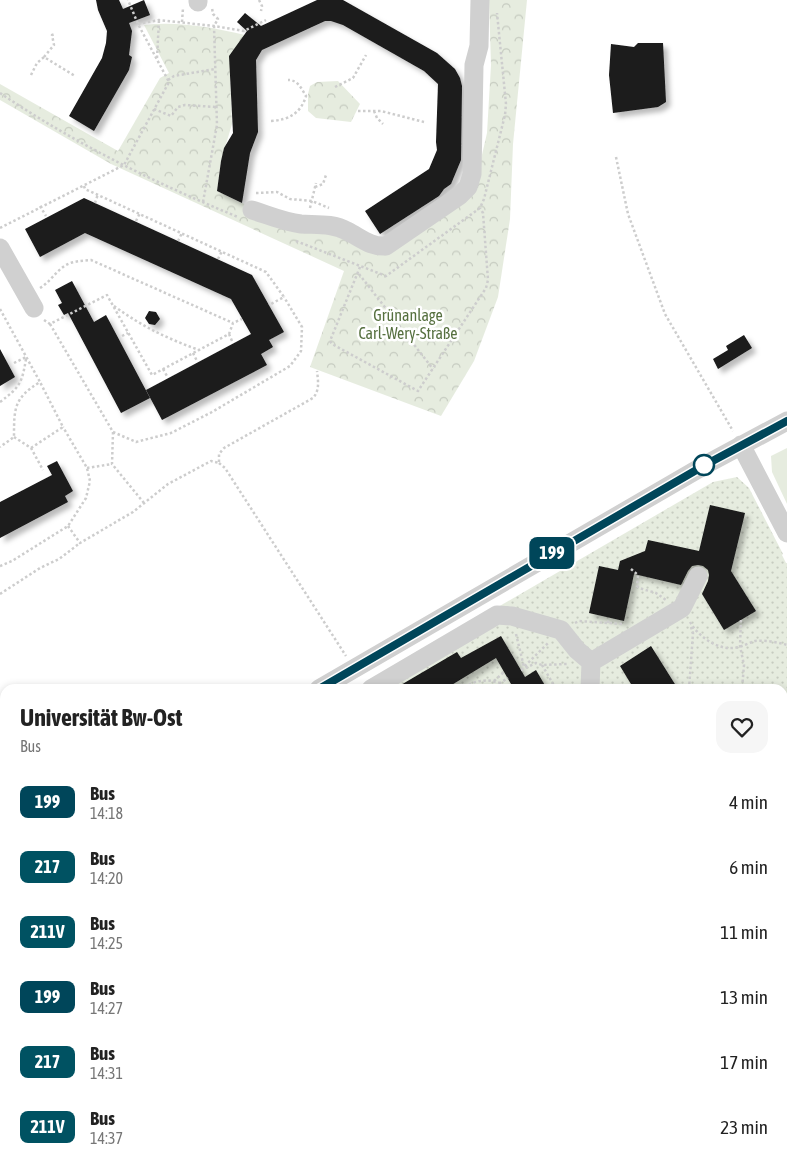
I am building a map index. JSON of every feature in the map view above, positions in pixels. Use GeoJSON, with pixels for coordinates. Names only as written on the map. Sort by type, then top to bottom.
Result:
{"type":"FeatureCollection","features":[{"type":"Feature","properties":{"kind":"street"},"geometry":{"type":"LineString","coordinates":[[249,207],[299,224],[330,225],[347,230],[361,240],[378,246],[386,246],[460,196],[468,187],[472,174],[474,65],[489,3]]}},
{"type":"Feature","properties":{"kind":"street"},"geometry":{"type":"LineString","coordinates":[[0,248],[35,299]]}},
{"type":"Feature","properties":{"kind":"street"},"geometry":{"type":"LineString","coordinates":[[328,684],[787,421]]}},
{"type":"Feature","properties":{"kind":"street"},"geometry":{"type":"LineString","coordinates":[[741,446],[787,532]]}},
{"type":"Feature","properties":{"kind":"street"},"geometry":{"type":"LineString","coordinates":[[591,662],[678,609],[698,576]]}},
{"type":"Feature","properties":{"kind":"street"},"geometry":{"type":"LineString","coordinates":[[379,684],[497,615],[512,616],[562,630],[577,650],[591,662]]}},
{"type":"Feature","properties":{"kind":"street"},"geometry":{"type":"LineString","coordinates":[[590,684],[591,662]]}},
{"type":"Feature","properties":{"kind":"path"},"geometry":{"type":"LineString","coordinates":[[0,228],[124,165],[169,82],[138,24],[128,0]]}},
{"type":"Feature","properties":{"kind":"path"},"geometry":{"type":"LineString","coordinates":[[259,0],[262,6],[261,11]]}},
{"type":"Feature","properties":{"kind":"path"},"geometry":{"type":"LineString","coordinates":[[182,22],[197,2],[218,19],[214,26],[217,125],[203,202]]}},
{"type":"Feature","properties":{"kind":"path"},"geometry":{"type":"LineString","coordinates":[[293,240],[386,276],[480,208],[484,199],[505,115],[506,104],[489,3]]}},
{"type":"Feature","properties":{"kind":"path"},"geometry":{"type":"LineString","coordinates":[[138,24],[159,20],[244,31],[266,20]]}},
{"type":"Feature","properties":{"kind":"path"},"geometry":{"type":"LineString","coordinates":[[156,58],[159,20]]}},
{"type":"Feature","properties":{"kind":"path"},"geometry":{"type":"LineString","coordinates":[[31,75],[37,63],[54,45],[52,35],[55,34]]}},
{"type":"Feature","properties":{"kind":"path"},"geometry":{"type":"LineString","coordinates":[[335,87],[352,78],[366,55]]}},
{"type":"Feature","properties":{"kind":"path"},"geometry":{"type":"LineString","coordinates":[[44,56],[75,76]]}},
{"type":"Feature","properties":{"kind":"path"},"geometry":{"type":"LineString","coordinates":[[168,80],[174,76],[215,69]]}},
{"type":"Feature","properties":{"kind":"path"},"geometry":{"type":"LineString","coordinates":[[271,121],[280,120],[295,113],[302,106],[306,96],[298,84],[293,80],[288,80]]}},
{"type":"Feature","properties":{"kind":"path"},"geometry":{"type":"LineString","coordinates":[[0,93],[39,119],[124,165],[203,202],[249,207],[276,192],[290,199],[312,201],[336,211]]}},
{"type":"Feature","properties":{"kind":"path"},"geometry":{"type":"LineString","coordinates":[[154,109],[171,116],[178,107],[185,105],[216,107]]}},
{"type":"Feature","properties":{"kind":"path"},"geometry":{"type":"LineString","coordinates":[[358,111],[394,113],[424,122]]}},
{"type":"Feature","properties":{"kind":"path"},"geometry":{"type":"LineString","coordinates":[[374,111],[376,118],[383,124]]}},
{"type":"Feature","properties":{"kind":"path"},"geometry":{"type":"LineString","coordinates":[[616,157],[628,214],[665,314],[741,446]]}},
{"type":"Feature","properties":{"kind":"path"},"geometry":{"type":"LineString","coordinates":[[309,213],[315,185],[322,184],[326,175]]}},
{"type":"Feature","properties":{"kind":"path"},"geometry":{"type":"LineString","coordinates":[[84,186],[266,272],[302,327],[301,350],[290,366],[212,412],[171,433],[136,442],[113,432]]}},
{"type":"Feature","properties":{"kind":"path"},"geometry":{"type":"LineString","coordinates":[[94,203],[98,194]]}},
{"type":"Feature","properties":{"kind":"path"},"geometry":{"type":"LineString","coordinates":[[40,206],[46,216]]}},
{"type":"Feature","properties":{"kind":"path"},"geometry":{"type":"LineString","coordinates":[[360,267],[359,274],[330,340],[332,344],[418,391],[486,288],[488,280],[483,213],[480,208]]}},
{"type":"Feature","properties":{"kind":"path"},"geometry":{"type":"LineString","coordinates":[[136,221],[140,213]]}},
{"type":"Feature","properties":{"kind":"path"},"geometry":{"type":"LineString","coordinates":[[178,241],[182,233]]}},
{"type":"Feature","properties":{"kind":"path"},"geometry":{"type":"LineString","coordinates":[[218,260],[222,251]]}},
{"type":"Feature","properties":{"kind":"path"},"geometry":{"type":"LineString","coordinates":[[144,503],[112,464],[113,432],[50,324],[38,316],[35,299],[65,266],[76,261],[91,260],[233,324]]}},
{"type":"Feature","properties":{"kind":"path"},"geometry":{"type":"LineString","coordinates":[[359,274],[433,369]]}},
{"type":"Feature","properties":{"kind":"path"},"geometry":{"type":"LineString","coordinates":[[50,324],[107,295],[152,375],[229,334],[233,324],[242,319]]}},
{"type":"Feature","properties":{"kind":"path"},"geometry":{"type":"LineString","coordinates":[[269,305],[284,297]]}},
{"type":"Feature","properties":{"kind":"path"},"geometry":{"type":"LineString","coordinates":[[112,305],[165,338],[199,350]]}},
{"type":"Feature","properties":{"kind":"path"},"geometry":{"type":"LineString","coordinates":[[0,309],[87,468],[90,480],[86,498],[68,526],[12,561],[0,566]]}},
{"type":"Feature","properties":{"kind":"path"},"geometry":{"type":"LineString","coordinates":[[122,336],[128,333]]}},
{"type":"Feature","properties":{"kind":"path"},"geometry":{"type":"LineString","coordinates":[[229,334],[232,341]]}},
{"type":"Feature","properties":{"kind":"path"},"geometry":{"type":"LineString","coordinates":[[193,353],[197,361]]}},
{"type":"Feature","properties":{"kind":"path"},"geometry":{"type":"LineString","coordinates":[[14,363],[26,357]]}},
{"type":"Feature","properties":{"kind":"path"},"geometry":{"type":"LineString","coordinates":[[0,402],[17,388],[22,380],[26,357]]}},
{"type":"Feature","properties":{"kind":"path"},"geometry":{"type":"LineString","coordinates":[[163,369],[167,376]]}},
{"type":"Feature","properties":{"kind":"path"},"geometry":{"type":"LineString","coordinates":[[219,463],[219,454],[224,448],[314,398],[318,388],[316,371]]}},
{"type":"Feature","properties":{"kind":"path"},"geometry":{"type":"LineString","coordinates":[[145,375],[150,372]]}},
{"type":"Feature","properties":{"kind":"path"},"geometry":{"type":"LineString","coordinates":[[14,437],[15,410],[20,398],[27,390],[40,382]]}},
{"type":"Feature","properties":{"kind":"path"},"geometry":{"type":"LineString","coordinates":[[32,448],[63,427]]}},
{"type":"Feature","properties":{"kind":"path"},"geometry":{"type":"LineString","coordinates":[[0,447],[14,437]]}},
{"type":"Feature","properties":{"kind":"path"},"geometry":{"type":"LineString","coordinates":[[14,437],[32,448],[42,470]]}},
{"type":"Feature","properties":{"kind":"path"},"geometry":{"type":"LineString","coordinates":[[0,594],[133,512],[168,484],[211,461],[219,463],[225,468],[347,657]]}},
{"type":"Feature","properties":{"kind":"path"},"geometry":{"type":"LineString","coordinates":[[87,468],[112,464]]}},
{"type":"Feature","properties":{"kind":"path"},"geometry":{"type":"LineString","coordinates":[[68,526],[80,543]]}},
{"type":"Feature","properties":{"kind":"path"},"geometry":{"type":"LineString","coordinates":[[631,568],[638,575],[637,586],[639,588],[663,597],[678,609],[708,641],[718,647],[734,648],[756,641],[774,641],[787,645]]}},
{"type":"Feature","properties":{"kind":"path"},"geometry":{"type":"LineString","coordinates":[[512,616],[524,667]]}},
{"type":"Feature","properties":{"kind":"path"},"geometry":{"type":"LineString","coordinates":[[608,623],[609,618]]}},
{"type":"Feature","properties":{"kind":"path"},"geometry":{"type":"LineString","coordinates":[[741,620],[740,646],[744,665],[742,684]]}},
{"type":"Feature","properties":{"kind":"path"},"geometry":{"type":"LineString","coordinates":[[521,670],[562,630],[579,621],[647,628]]}},
{"type":"Feature","properties":{"kind":"path"},"geometry":{"type":"LineString","coordinates":[[689,684],[693,633],[691,625]]}},
{"type":"Feature","properties":{"kind":"path"},"geometry":{"type":"LineString","coordinates":[[524,667],[536,663],[542,665],[553,684]]}},
{"type":"Feature","properties":{"kind":"path"},"geometry":{"type":"LineString","coordinates":[[494,681],[504,672]]}},
{"type":"Feature","properties":{"kind":"path"},"geometry":{"type":"LineString","coordinates":[[467,684],[482,680],[494,681],[500,684],[508,678]]}},
{"type":"Feature","properties":{"kind":"green space","name":"Grünanlage Carl-Wery-Straße"},"geometry":{"type":"Polygon","coordinates":[[[489,0],[527,0],[513,144],[510,219],[498,297],[474,361],[441,416],[310,367],[344,271],[111,164],[0,100],[0,84],[118,151],[160,78],[169,73],[144,25],[194,26],[245,35],[231,65],[232,124],[221,161],[217,191],[242,203],[385,253],[476,181],[487,133],[491,65],[489,0]]]}},
{"type":"Feature","properties":{"kind":"green space"},"geometry":{"type":"Polygon","coordinates":[[[338,81],[360,104],[351,122],[316,118],[308,111],[310,86],[317,82],[338,81]]]}},
{"type":"Feature","properties":{"kind":"green space"},"geometry":{"type":"Polygon","coordinates":[[[787,448],[787,504],[772,472],[771,456],[787,448]]]}},
{"type":"Feature","properties":{"kind":"green space"},"geometry":{"type":"Polygon","coordinates":[[[737,477],[749,488],[787,563],[787,684],[366,684],[713,482],[737,477]]]}},
{"type":"Feature","properties":{"kind":"building"},"geometry":{"type":"Polygon","coordinates":[[[96,0],[119,0],[123,9],[144,0],[150,15],[129,23],[132,31],[129,55],[132,57],[129,70],[94,131],[69,116],[102,58],[106,43],[107,31],[96,0]]]}},
{"type":"Feature","properties":{"kind":"building"},"geometry":{"type":"Polygon","coordinates":[[[317,0],[343,0],[437,53],[455,69],[460,78],[462,86],[461,160],[451,184],[439,196],[380,234],[365,211],[429,169],[437,150],[438,84],[424,71],[343,25],[331,21],[325,21],[262,50],[256,60],[258,132],[250,153],[242,203],[217,191],[224,148],[233,133],[229,56],[247,31],[237,22],[245,13],[261,26],[317,0]]]}},
{"type":"Feature","properties":{"kind":"building"},"geometry":{"type":"Polygon","coordinates":[[[638,43],[663,43],[666,102],[658,107],[613,113],[609,75],[611,44],[634,47],[638,43]]]}},
{"type":"Feature","properties":{"kind":"building"},"geometry":{"type":"Polygon","coordinates":[[[84,198],[252,275],[284,332],[269,340],[273,347],[261,354],[267,365],[162,420],[146,390],[251,334],[231,299],[85,233],[40,257],[25,229],[84,198]]]}},
{"type":"Feature","properties":{"kind":"building"},"geometry":{"type":"Polygon","coordinates":[[[72,281],[94,322],[106,315],[150,398],[121,413],[68,313],[64,315],[58,305],[62,303],[55,290],[72,281]]]}},
{"type":"Feature","properties":{"kind":"building"},"geometry":{"type":"Polygon","coordinates":[[[149,311],[156,312],[160,319],[155,325],[149,324],[145,318],[149,311]]]}},
{"type":"Feature","properties":{"kind":"building"},"geometry":{"type":"Polygon","coordinates":[[[744,335],[752,348],[718,369],[713,359],[728,350],[726,346],[744,335]]]}},
{"type":"Feature","properties":{"kind":"building"},"geometry":{"type":"Polygon","coordinates":[[[0,349],[15,377],[0,386],[0,349]]]}},
{"type":"Feature","properties":{"kind":"building"},"geometry":{"type":"Polygon","coordinates":[[[57,461],[73,491],[65,496],[68,502],[0,538],[0,502],[52,475],[47,466],[57,461]]]}},
{"type":"Feature","properties":{"kind":"building"},"geometry":{"type":"Polygon","coordinates":[[[710,505],[745,513],[731,571],[756,611],[724,630],[702,594],[708,581],[708,570],[698,565],[692,566],[681,585],[634,574],[624,621],[589,613],[599,566],[618,570],[620,561],[645,551],[648,540],[699,551],[710,505]]]}},
{"type":"Feature","properties":{"kind":"building"},"geometry":{"type":"Polygon","coordinates":[[[501,636],[525,677],[536,670],[544,684],[511,684],[496,658],[453,684],[403,684],[457,652],[461,658],[501,636]]]}},
{"type":"Feature","properties":{"kind":"building"},"geometry":{"type":"Polygon","coordinates":[[[651,646],[675,684],[631,684],[620,666],[651,646]]]}},
{"type":"Feature","properties":{"kind":"bus line","name":"199"},"geometry":{"type":"LineString","coordinates":[[327,684],[705,465],[787,421]]}}]}
